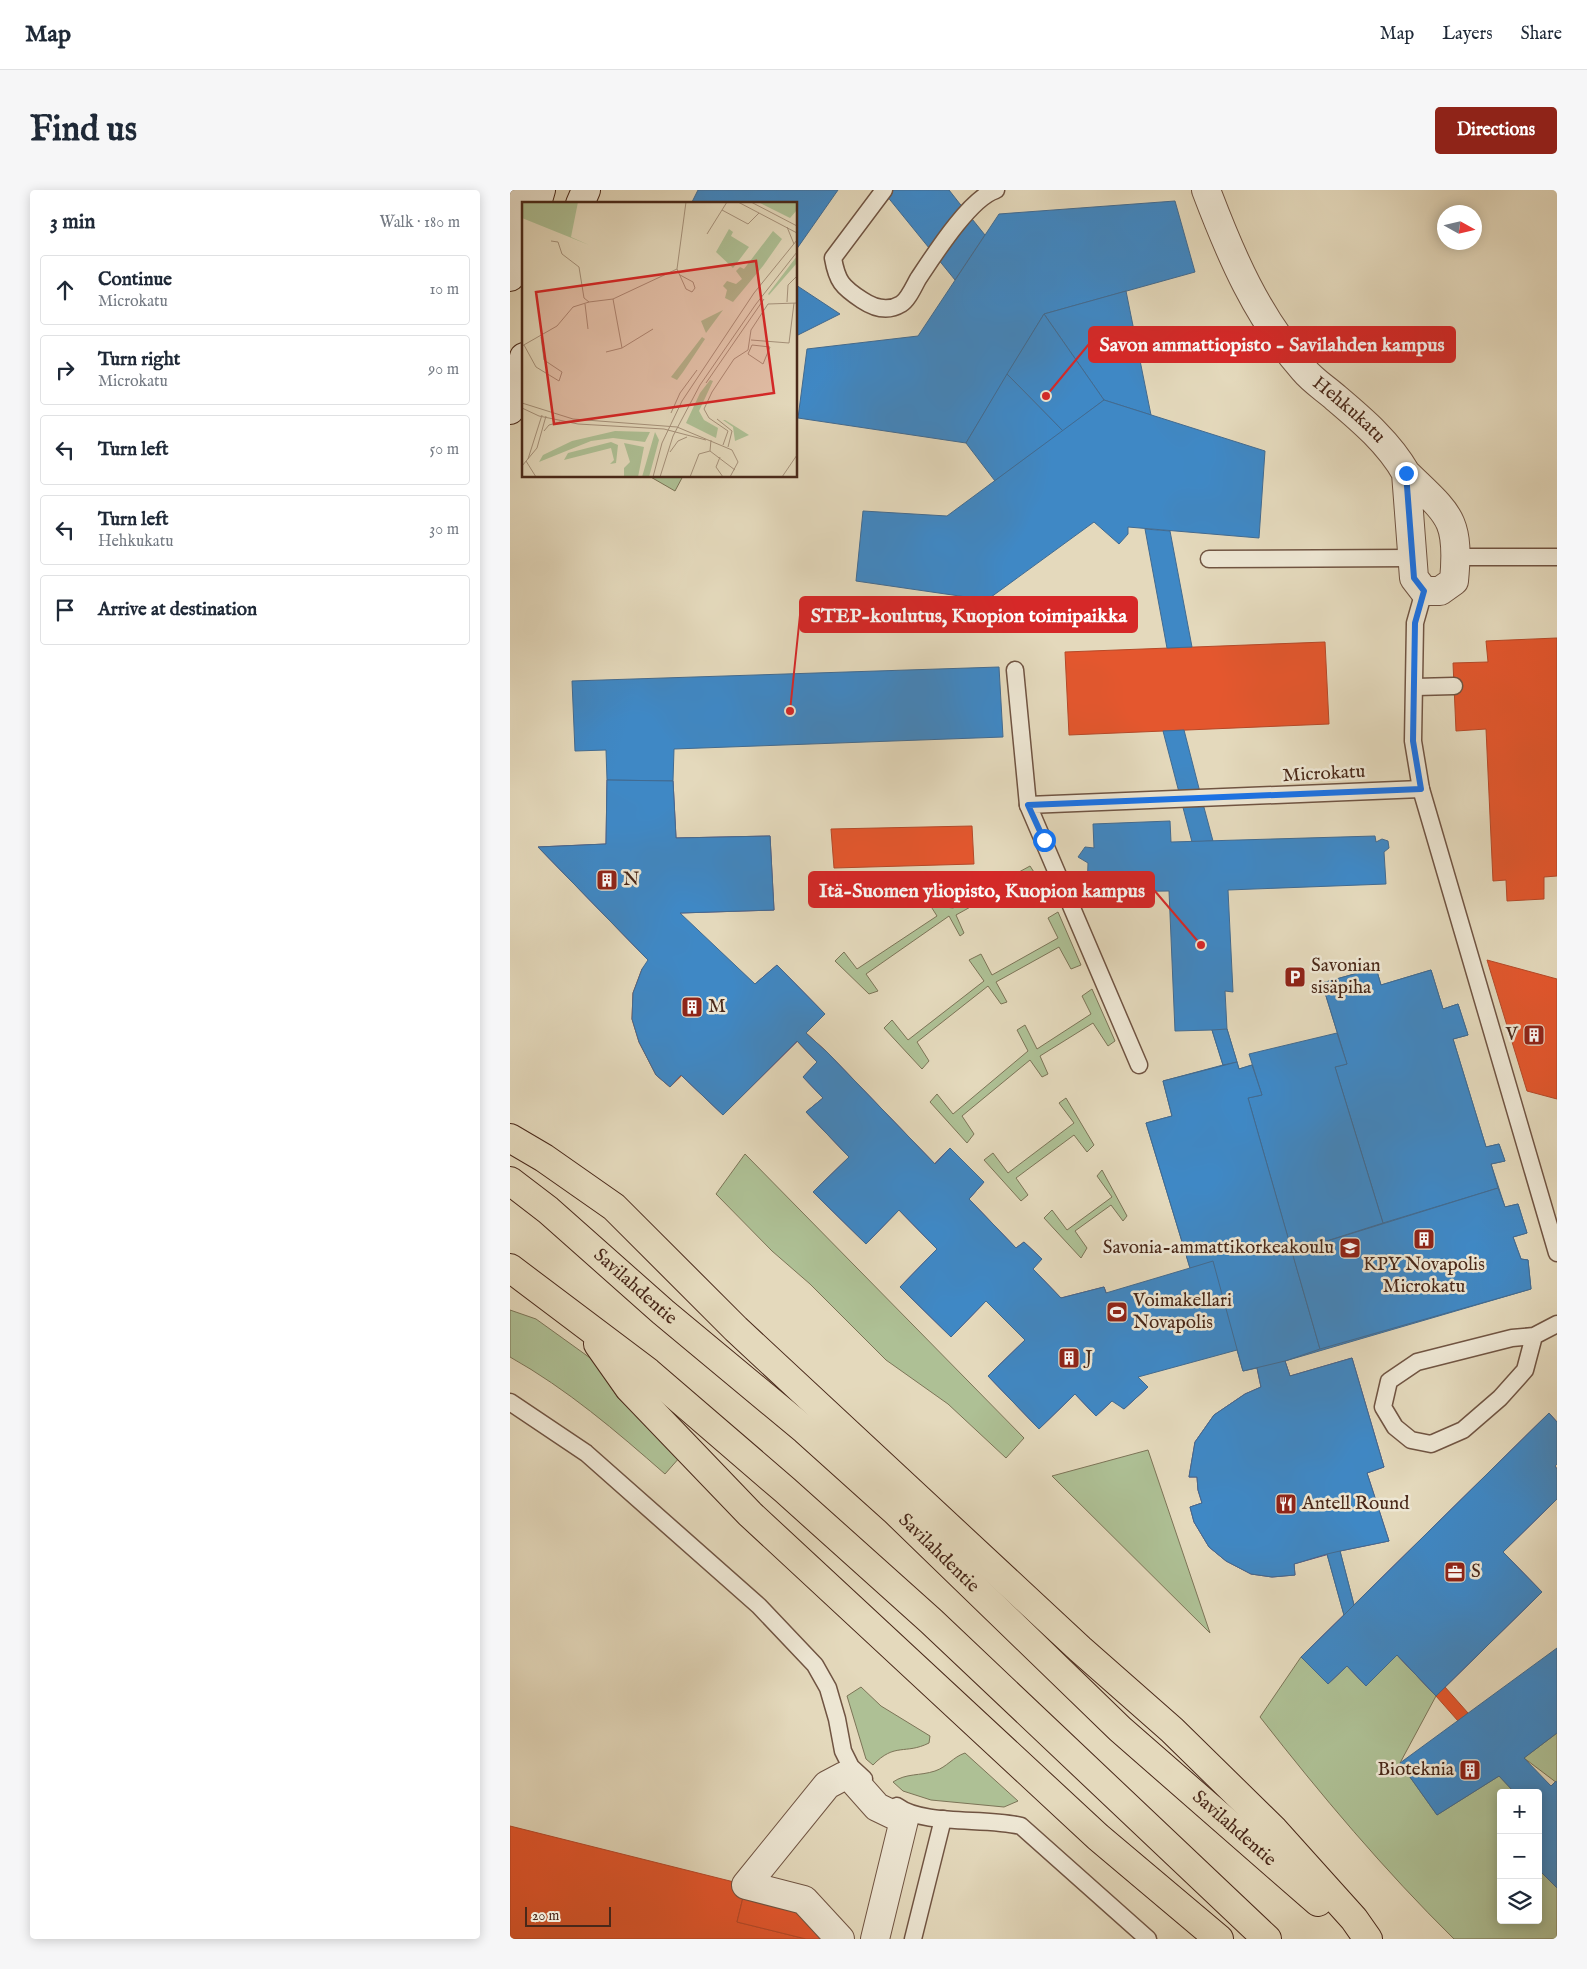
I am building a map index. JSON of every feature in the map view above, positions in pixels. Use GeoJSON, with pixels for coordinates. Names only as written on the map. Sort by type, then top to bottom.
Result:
{"type":"FeatureCollection","features":[{"type":"Feature","properties":{"kind":"main road"},"geometry":{"type":"LineString","coordinates":[[510,1138],[544,1158],[614,1207],[736,1329],[1080,1649],[1172,1730],[1274,1830],[1354,1919],[1368,1939]]}},
{"type":"Feature","properties":{"kind":"main road","name":"Savilahdentie"},"geometry":{"type":"LineString","coordinates":[[510,1181],[548,1210],[663,1312],[762,1392],[962,1575],[1120,1729],[1306,1891],[1356,1939]]}},
{"type":"Feature","properties":{"kind":"main road"},"geometry":{"type":"LineString","coordinates":[[510,1268],[648,1372],[785,1490],[931,1621],[1267,1939]]}},
{"type":"Feature","properties":{"kind":"main road"},"geometry":{"type":"LineString","coordinates":[[582,1323],[629,1388],[750,1514],[1098,1837],[1219,1939]]}},
{"type":"Feature","properties":{"kind":"street"},"geometry":{"type":"LineString","coordinates":[[510,277],[518,208],[516,190]]}},
{"type":"Feature","properties":{"kind":"street"},"geometry":{"type":"LineString","coordinates":[[581,202],[586,190]]}},
{"type":"Feature","properties":{"kind":"street","name":"Hehkukatu"},"geometry":{"type":"LineString","coordinates":[[1206,190],[1230,253],[1266,322],[1305,372],[1368,424],[1406,473],[1448,516],[1456,538],[1454,581],[1440,590],[1424,591]]}},
{"type":"Feature","properties":{"kind":"street"},"geometry":{"type":"LineString","coordinates":[[510,287],[522,251]]}},
{"type":"Feature","properties":{"kind":"street"},"geometry":{"type":"LineString","coordinates":[[510,410],[522,365]]}},
{"type":"Feature","properties":{"kind":"street"},"geometry":{"type":"LineString","coordinates":[[1406,473],[1414,578],[1424,591]]}},
{"type":"Feature","properties":{"kind":"street"},"geometry":{"type":"LineString","coordinates":[[840,1939],[804,1900],[746,1885],[827,1785],[844,1776],[853,1780],[877,1807],[904,1820],[875,1939]]}},
{"type":"Feature","properties":{"kind":"lane"},"geometry":{"type":"LineString","coordinates":[[884,190],[832,258],[837,277],[847,290],[871,306],[885,309],[902,304],[930,261],[974,204],[989,192],[996,190]]}},
{"type":"Feature","properties":{"kind":"lane"},"geometry":{"type":"LineString","coordinates":[[1456,557],[1557,557]]}},
{"type":"Feature","properties":{"kind":"lane"},"geometry":{"type":"LineString","coordinates":[[1209,559],[1412,558]]}},
{"type":"Feature","properties":{"kind":"lane"},"geometry":{"type":"LineString","coordinates":[[1424,591],[1415,623],[1416,687],[1413,741],[1421,789],[1557,1252]]}},
{"type":"Feature","properties":{"kind":"lane"},"geometry":{"type":"LineString","coordinates":[[1015,670],[1028,805],[1139,1065]]}},
{"type":"Feature","properties":{"kind":"lane"},"geometry":{"type":"LineString","coordinates":[[1416,687],[1454,686]]}},
{"type":"Feature","properties":{"kind":"lane","name":"Microkatu"},"geometry":{"type":"LineString","coordinates":[[1028,805],[1421,789]]}},
{"type":"Feature","properties":{"kind":"lane"},"geometry":{"type":"LineString","coordinates":[[1534,1336],[1525,1370],[1500,1398],[1463,1430],[1431,1444],[1411,1440],[1394,1427],[1383,1407],[1389,1381],[1417,1362],[1512,1338],[1534,1336],[1557,1324]]}},
{"type":"Feature","properties":{"kind":"lane"},"geometry":{"type":"LineString","coordinates":[[510,1402],[586,1453],[759,1606],[815,1665],[828,1688],[837,1719],[843,1751],[851,1767],[903,1811],[943,1819],[1001,1821],[1022,1826],[1148,1939]]}},
{"type":"Feature","properties":{"kind":"lane"},"geometry":{"type":"LineString","coordinates":[[913,1939],[943,1819]]}},
{"type":"Feature","properties":{"kind":"green space"},"geometry":{"type":"Polygon","coordinates":[[[652,478],[682,478],[675,491],[652,478]]]}},
{"type":"Feature","properties":{"kind":"green space"},"geometry":{"type":"Polygon","coordinates":[[[1030,866],[1045,889],[1039,894],[1026,876],[956,915],[964,933],[960,936],[949,916],[866,974],[878,991],[869,994],[835,961],[844,952],[857,969],[937,916],[930,905],[953,908],[1030,866]]]}},
{"type":"Feature","properties":{"kind":"green space"},"geometry":{"type":"Polygon","coordinates":[[[1058,912],[1081,965],[1071,969],[1059,947],[996,982],[1007,1002],[1001,1004],[988,986],[917,1042],[929,1061],[922,1069],[884,1028],[892,1020],[908,1040],[984,981],[969,960],[981,954],[992,975],[1058,938],[1048,918],[1058,912]]]}},
{"type":"Feature","properties":{"kind":"green space"},"geometry":{"type":"Polygon","coordinates":[[[1092,989],[1115,1041],[1108,1046],[1093,1023],[1040,1056],[1048,1074],[1042,1077],[1030,1060],[962,1116],[974,1134],[967,1143],[930,1102],[937,1094],[953,1114],[1028,1051],[1017,1030],[1025,1025],[1037,1049],[1091,1014],[1082,996],[1092,989]]]}},
{"type":"Feature","properties":{"kind":"green space"},"geometry":{"type":"Polygon","coordinates":[[[1066,1098],[1094,1145],[1087,1152],[1074,1135],[1016,1178],[1028,1195],[1021,1201],[984,1160],[993,1153],[1008,1173],[1074,1123],[1059,1103],[1066,1098]]]}},
{"type":"Feature","properties":{"kind":"green space"},"geometry":{"type":"Polygon","coordinates":[[[745,1154],[1024,1438],[1006,1458],[948,1404],[886,1360],[810,1284],[772,1251],[716,1194],[745,1154]]]}},
{"type":"Feature","properties":{"kind":"green space"},"geometry":{"type":"Polygon","coordinates":[[[1102,1170],[1127,1216],[1123,1221],[1111,1205],[1075,1231],[1087,1248],[1081,1258],[1044,1218],[1052,1210],[1067,1230],[1112,1197],[1097,1176],[1102,1170]]]}},
{"type":"Feature","properties":{"kind":"green space"},"geometry":{"type":"Polygon","coordinates":[[[510,1310],[536,1319],[593,1360],[618,1398],[680,1457],[665,1474],[571,1397],[510,1357],[510,1310]]]}},
{"type":"Feature","properties":{"kind":"green space"},"geometry":{"type":"Polygon","coordinates":[[[1148,1450],[1210,1633],[1052,1476],[1148,1450]]]}},
{"type":"Feature","properties":{"kind":"green space"},"geometry":{"type":"Polygon","coordinates":[[[1397,1655],[1436,1696],[1400,1763],[1437,1815],[1499,1776],[1511,1789],[1497,1789],[1497,1924],[1542,1924],[1542,1873],[1557,1888],[1557,1939],[1454,1939],[1354,1831],[1260,1717],[1301,1657],[1347,1666],[1366,1685],[1397,1655]]]}},
{"type":"Feature","properties":{"kind":"green space"},"geometry":{"type":"Polygon","coordinates":[[[861,1687],[881,1706],[930,1736],[929,1743],[894,1751],[873,1765],[866,1759],[847,1696],[861,1687]]]}},
{"type":"Feature","properties":{"kind":"green space"},"geometry":{"type":"Polygon","coordinates":[[[1557,1733],[1557,1783],[1524,1758],[1557,1733]]]}},
{"type":"Feature","properties":{"kind":"green space"},"geometry":{"type":"Polygon","coordinates":[[[965,1753],[1018,1801],[1004,1807],[931,1800],[903,1791],[893,1782],[903,1777],[935,1771],[965,1753]]]}},
{"type":"Feature","properties":{"kind":"building: Shops"},"geometry":{"type":"Polygon","coordinates":[[[1557,638],[1557,876],[1544,877],[1544,899],[1507,901],[1506,880],[1493,881],[1486,729],[1456,731],[1453,663],[1488,662],[1486,641],[1557,638]]]}},
{"type":"Feature","properties":{"kind":"building: Shops"},"geometry":{"type":"Polygon","coordinates":[[[1325,642],[1329,724],[1069,735],[1065,652],[1325,642]]]}},
{"type":"Feature","properties":{"kind":"building: Shops"},"geometry":{"type":"Polygon","coordinates":[[[972,826],[974,864],[834,868],[831,829],[972,826]]]}},
{"type":"Feature","properties":{"kind":"building: Shops","name":"M"},"geometry":{"type":"Polygon","coordinates":[[[687,921],[765,994],[670,1087],[656,1075],[639,1042],[632,1019],[633,993],[642,969],[687,921]]]}},
{"type":"Feature","properties":{"kind":"building: Shops","name":"V"},"geometry":{"type":"Polygon","coordinates":[[[1487,960],[1557,979],[1557,1099],[1527,1091],[1487,960]]]}},
{"type":"Feature","properties":{"kind":"building: Shops"},"geometry":{"type":"Polygon","coordinates":[[[806,1033],[827,1052],[817,1062],[797,1041],[806,1033]]]}},
{"type":"Feature","properties":{"kind":"building: Shops"},"geometry":{"type":"Polygon","coordinates":[[[1445,1687],[1468,1713],[1458,1721],[1436,1696],[1445,1687]]]}},
{"type":"Feature","properties":{"kind":"building: Shops"},"geometry":{"type":"Polygon","coordinates":[[[510,1826],[746,1885],[737,1922],[806,1939],[510,1939],[510,1826]]]}},
{"type":"Feature","properties":{"kind":"building: Shops"},"geometry":{"type":"Polygon","coordinates":[[[746,1885],[804,1900],[840,1939],[806,1939],[737,1922],[746,1885]]]}},
{"type":"Feature","properties":{"kind":"building: Offices"},"geometry":{"type":"Polygon","coordinates":[[[607,780],[673,781],[680,913],[606,844],[607,780]]]}},
{"type":"Feature","properties":{"kind":"building: Offices"},"geometry":{"type":"Polygon","coordinates":[[[770,836],[774,910],[680,913],[676,838],[770,836]]]}},
{"type":"Feature","properties":{"kind":"building: Offices","name":"N"},"geometry":{"type":"Polygon","coordinates":[[[606,844],[687,921],[648,960],[538,847],[606,844]]]}},
{"type":"Feature","properties":{"kind":"building: Offices"},"geometry":{"type":"Polygon","coordinates":[[[777,965],[825,1014],[723,1115],[681,1075],[765,994],[755,984],[777,965]]]}},
{"type":"Feature","properties":{"kind":"building: Offices"},"geometry":{"type":"Polygon","coordinates":[[[827,1052],[935,1164],[894,1205],[899,1210],[866,1244],[813,1192],[849,1157],[806,1112],[823,1098],[803,1077],[827,1052]]]}},
{"type":"Feature","properties":{"kind":"building: Offices"},"geometry":{"type":"Polygon","coordinates":[[[950,1148],[984,1182],[969,1199],[1016,1248],[1024,1242],[1042,1259],[994,1308],[986,1301],[951,1337],[900,1287],[937,1249],[894,1205],[950,1148]]]}},
{"type":"Feature","properties":{"kind":"building: Offices","name":"J"},"geometry":{"type":"Polygon","coordinates":[[[1033,1269],[1061,1298],[1104,1287],[1138,1377],[1148,1387],[1124,1409],[1113,1400],[1096,1416],[1075,1394],[1039,1429],[988,1376],[1025,1340],[994,1308],[1033,1269]]]}},
{"type":"Feature","properties":{"kind":"building: Offices"},"geometry":{"type":"Polygon","coordinates":[[[1352,1358],[1384,1467],[1367,1473],[1389,1541],[1340,1551],[1294,1564],[1295,1575],[1272,1577],[1251,1574],[1226,1561],[1209,1547],[1194,1522],[1190,1507],[1202,1503],[1197,1477],[1189,1477],[1195,1442],[1214,1415],[1245,1394],[1261,1387],[1257,1368],[1285,1361],[1290,1376],[1352,1358]]]}},
{"type":"Feature","properties":{"kind":"building: Offices","name":"S"},"geometry":{"type":"Polygon","coordinates":[[[1549,1413],[1557,1422],[1557,1464],[1555,1466],[1557,1469],[1557,1499],[1503,1552],[1542,1592],[1436,1696],[1397,1655],[1366,1686],[1347,1666],[1328,1684],[1301,1657],[1549,1413]]]}},
{"type":"Feature","properties":{"kind":"building: Schools"},"geometry":{"type":"Polygon","coordinates":[[[698,190],[838,190],[798,247],[798,202],[692,202],[698,190]]]}},
{"type":"Feature","properties":{"kind":"building: Schools"},"geometry":{"type":"Polygon","coordinates":[[[882,190],[949,190],[985,235],[955,280],[882,190]]]}},
{"type":"Feature","properties":{"kind":"building: Schools"},"geometry":{"type":"Polygon","coordinates":[[[1175,201],[1195,272],[1044,314],[966,443],[798,418],[807,349],[918,336],[999,214],[1175,201]]]}},
{"type":"Feature","properties":{"kind":"building: Schools"},"geometry":{"type":"Polygon","coordinates":[[[798,286],[840,314],[798,335],[798,286]]]}},
{"type":"Feature","properties":{"kind":"building: Schools"},"geometry":{"type":"Polygon","coordinates":[[[1126,291],[1151,415],[1104,400],[1044,314],[1126,291]]]}},
{"type":"Feature","properties":{"kind":"building: Schools"},"geometry":{"type":"Polygon","coordinates":[[[1044,314],[1104,400],[1063,431],[1007,374],[1044,314]]]}},
{"type":"Feature","properties":{"kind":"building: Schools"},"geometry":{"type":"Polygon","coordinates":[[[1007,374],[1063,431],[995,481],[966,443],[1007,374]]]}},
{"type":"Feature","properties":{"kind":"building: Schools"},"geometry":{"type":"Polygon","coordinates":[[[1104,400],[1265,451],[1259,538],[1128,527],[1128,534],[1119,544],[1094,522],[987,600],[856,581],[863,511],[947,516],[1104,400]]]}},
{"type":"Feature","properties":{"kind":"building: Schools"},"geometry":{"type":"Polygon","coordinates":[[[1145,529],[1170,531],[1192,647],[1167,648],[1145,529]]]}},
{"type":"Feature","properties":{"kind":"building: Schools"},"geometry":{"type":"Polygon","coordinates":[[[999,667],[1003,737],[674,749],[673,781],[607,780],[606,750],[575,751],[572,681],[999,667]]]}},
{"type":"Feature","properties":{"kind":"building: Schools"},"geometry":{"type":"Polygon","coordinates":[[[1184,730],[1213,841],[1192,842],[1163,731],[1184,730]]]}},
{"type":"Feature","properties":{"kind":"building: Schools","name":"KPY Novapolis Microkatu"},"geometry":{"type":"Polygon","coordinates":[[[607,780],[673,781],[676,838],[770,836],[774,910],[680,913],[755,984],[777,965],[825,1014],[806,1033],[827,1052],[935,1164],[950,1148],[984,1182],[969,1199],[1016,1248],[1024,1242],[1042,1259],[1033,1269],[1061,1298],[1104,1287],[1106,1293],[1190,1268],[1146,1123],[1172,1116],[1163,1081],[1223,1065],[1212,1030],[1175,1031],[1169,891],[1087,892],[1088,863],[1078,857],[1085,847],[1094,848],[1093,824],[1170,821],[1171,842],[1375,836],[1376,842],[1382,839],[1388,841],[1389,848],[1384,852],[1386,884],[1228,890],[1233,992],[1225,991],[1227,1029],[1239,1069],[1252,1065],[1262,1095],[1248,1098],[1292,1252],[1383,1223],[1335,1067],[1347,1064],[1322,983],[1376,968],[1381,985],[1431,970],[1443,1009],[1458,1004],[1468,1035],[1453,1039],[1486,1147],[1499,1144],[1505,1161],[1491,1164],[1505,1207],[1518,1204],[1527,1233],[1513,1237],[1521,1259],[1528,1260],[1531,1289],[1285,1361],[1290,1376],[1352,1358],[1384,1467],[1367,1473],[1389,1541],[1340,1551],[1354,1605],[1549,1413],[1557,1422],[1557,1464],[1555,1466],[1557,1469],[1557,1499],[1503,1552],[1542,1592],[1436,1696],[1397,1655],[1366,1686],[1347,1666],[1328,1684],[1301,1657],[1344,1615],[1327,1554],[1294,1564],[1295,1575],[1272,1577],[1251,1574],[1226,1561],[1209,1547],[1194,1522],[1190,1507],[1202,1503],[1197,1477],[1189,1477],[1195,1442],[1214,1415],[1245,1394],[1261,1387],[1257,1368],[1243,1371],[1237,1350],[1138,1377],[1148,1387],[1124,1409],[1112,1401],[1096,1416],[1075,1394],[1039,1429],[988,1376],[1025,1340],[986,1301],[951,1337],[900,1287],[937,1249],[899,1210],[866,1244],[813,1192],[849,1157],[806,1112],[823,1098],[803,1077],[817,1062],[797,1041],[723,1115],[681,1075],[670,1087],[656,1075],[639,1042],[632,1019],[633,993],[642,969],[648,960],[538,847],[606,844],[607,780]]]}},
{"type":"Feature","properties":{"kind":"building: Schools"},"geometry":{"type":"Polygon","coordinates":[[[1376,968],[1381,985],[1431,970],[1443,1009],[1458,1004],[1468,1035],[1453,1039],[1486,1147],[1499,1144],[1505,1161],[1491,1164],[1498,1188],[1383,1223],[1335,1067],[1347,1064],[1322,983],[1376,968]]]}},
{"type":"Feature","properties":{"kind":"building: Schools"},"geometry":{"type":"Polygon","coordinates":[[[1227,1029],[1237,1062],[1223,1065],[1212,1030],[1227,1029]]]}},
{"type":"Feature","properties":{"kind":"building: Schools"},"geometry":{"type":"Polygon","coordinates":[[[1337,1033],[1347,1064],[1335,1067],[1383,1223],[1292,1252],[1248,1098],[1262,1095],[1249,1054],[1337,1033]]]}},
{"type":"Feature","properties":{"kind":"building: Schools"},"geometry":{"type":"Polygon","coordinates":[[[1237,1062],[1239,1069],[1252,1065],[1262,1095],[1248,1098],[1320,1349],[1285,1361],[1243,1371],[1213,1261],[1190,1268],[1146,1123],[1172,1116],[1163,1081],[1237,1062]]]}},
{"type":"Feature","properties":{"kind":"building: Schools"},"geometry":{"type":"Polygon","coordinates":[[[1498,1188],[1505,1207],[1518,1204],[1527,1233],[1513,1237],[1521,1259],[1528,1260],[1531,1289],[1320,1349],[1292,1252],[1498,1188]]]}},
{"type":"Feature","properties":{"kind":"building: Schools"},"geometry":{"type":"Polygon","coordinates":[[[1340,1551],[1354,1605],[1344,1615],[1327,1554],[1340,1551]]]}},
{"type":"Feature","properties":{"kind":"building: Schools","name":"Bioteknia"},"geometry":{"type":"Polygon","coordinates":[[[1557,1648],[1557,1733],[1524,1758],[1551,1786],[1556,1781],[1557,1783],[1557,1888],[1542,1873],[1542,1789],[1511,1789],[1499,1776],[1437,1815],[1400,1763],[1557,1648]]]}},
{"type":"Feature","properties":{"kind":"place","name":"Savon ammattiopisto - Savilahden kampus"},"geometry":{"type":"Point","coordinates":[1046,396]}},
{"type":"Feature","properties":{"kind":"place","name":"STEP-koulutus, Kuopion toimipaikka"},"geometry":{"type":"Point","coordinates":[790,711]}},
{"type":"Feature","properties":{"kind":"place","name":"N"},"geometry":{"type":"Point","coordinates":[607,880]}},
{"type":"Feature","properties":{"kind":"place","name":"Itä-Suomen yliopisto, Kuopion kampus"},"geometry":{"type":"Point","coordinates":[1201,945]}},
{"type":"Feature","properties":{"kind":"place","name":"Savonian sisäpiha"},"geometry":{"type":"Point","coordinates":[1295,977]}},
{"type":"Feature","properties":{"kind":"place","name":"M"},"geometry":{"type":"Point","coordinates":[692,1007]}},
{"type":"Feature","properties":{"kind":"place","name":"V"},"geometry":{"type":"Point","coordinates":[1534,1035]}},
{"type":"Feature","properties":{"kind":"place","name":"KPY Novapolis Microkatu"},"geometry":{"type":"Point","coordinates":[1424,1239]}},
{"type":"Feature","properties":{"kind":"place","name":"Savonia-ammattikorkeakoulu"},"geometry":{"type":"Point","coordinates":[1350,1248]}},
{"type":"Feature","properties":{"kind":"place","name":"Voimakellari Novapolis"},"geometry":{"type":"Point","coordinates":[1117,1312]}},
{"type":"Feature","properties":{"kind":"place","name":"J"},"geometry":{"type":"Point","coordinates":[1069,1358]}},
{"type":"Feature","properties":{"kind":"place","name":"Antell Round"},"geometry":{"type":"Point","coordinates":[1286,1504]}},
{"type":"Feature","properties":{"kind":"place","name":"S"},"geometry":{"type":"Point","coordinates":[1455,1572]}},
{"type":"Feature","properties":{"kind":"place","name":"Bioteknia"},"geometry":{"type":"Point","coordinates":[1470,1770]}},
{"type":"Feature","properties":{"kind":"route"},"geometry":{"type":"LineString","coordinates":[[1044,840],[1028,805],[1202,800],[1421,789],[1413,741],[1416,673],[1415,623],[1424,591],[1414,578],[1406,473]]}}]}
